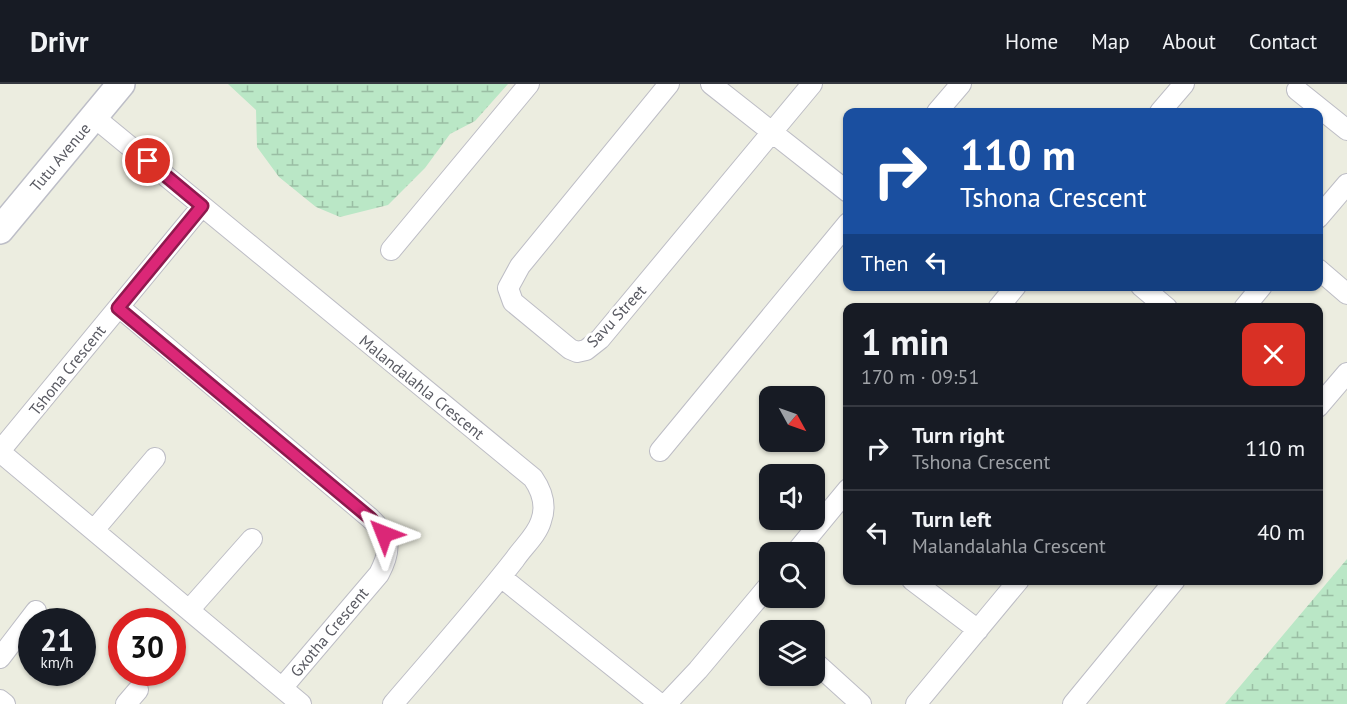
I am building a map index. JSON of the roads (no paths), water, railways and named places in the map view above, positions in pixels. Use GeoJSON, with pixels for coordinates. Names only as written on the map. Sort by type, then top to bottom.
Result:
{"type":"FeatureCollection","features":[{"type":"Feature","properties":{"kind":"street","name":"Tutu Avenue"},"geometry":{"type":"LineString","coordinates":[[0,230],[121,84]]}},
{"type":"Feature","properties":{"kind":"street"},"geometry":{"type":"LineString","coordinates":[[391,250],[529,84]]}},
{"type":"Feature","properties":{"kind":"street","name":"Savu Street"},"geometry":{"type":"LineString","coordinates":[[669,84],[520,266],[507,288],[513,302],[570,349],[577,352],[586,351],[600,339],[812,84]]}},
{"type":"Feature","properties":{"kind":"street"},"geometry":{"type":"LineString","coordinates":[[711,84],[843,188]]}},
{"type":"Feature","properties":{"kind":"street"},"geometry":{"type":"LineString","coordinates":[[941,108],[961,84]]}},
{"type":"Feature","properties":{"kind":"street"},"geometry":{"type":"LineString","coordinates":[[1163,108],[1184,84]]}},
{"type":"Feature","properties":{"kind":"street"},"geometry":{"type":"LineString","coordinates":[[1297,90],[1320,108]]}},
{"type":"Feature","properties":{"kind":"street"},"geometry":{"type":"LineString","coordinates":[[1323,111],[1347,130]]}},
{"type":"Feature","properties":{"kind":"street","name":"Malandalahla Crescent"},"geometry":{"type":"LineString","coordinates":[[94,117],[533,478],[539,487],[544,501],[541,523],[501,577],[393,704]]}},
{"type":"Feature","properties":{"kind":"street"},"geometry":{"type":"LineString","coordinates":[[1323,212],[1347,184]]}},
{"type":"Feature","properties":{"kind":"street","name":"Tshona Crescent"},"geometry":{"type":"LineString","coordinates":[[0,452],[202,206]]}},
{"type":"Feature","properties":{"kind":"street"},"geometry":{"type":"LineString","coordinates":[[660,451],[843,229]]}},
{"type":"Feature","properties":{"kind":"street"},"geometry":{"type":"LineString","coordinates":[[1323,273],[1347,294]]}},
{"type":"Feature","properties":{"kind":"street"},"geometry":{"type":"LineString","coordinates":[[1002,303],[1012,291]]}},
{"type":"Feature","properties":{"kind":"street"},"geometry":{"type":"LineString","coordinates":[[1147,291],[1161,303]]}},
{"type":"Feature","properties":{"kind":"street"},"geometry":{"type":"LineString","coordinates":[[1248,303],[1258,291]]}},
{"type":"Feature","properties":{"kind":"street","name":"Gxotha Crescent"},"geometry":{"type":"LineString","coordinates":[[118,308],[370,518],[384,534],[387,541],[386,560],[379,574],[282,688]]}},
{"type":"Feature","properties":{"kind":"street"},"geometry":{"type":"LineString","coordinates":[[1323,401],[1347,373]]}},
{"type":"Feature","properties":{"kind":"street"},"geometry":{"type":"LineString","coordinates":[[0,452],[302,704]]}},
{"type":"Feature","properties":{"kind":"street"},"geometry":{"type":"LineString","coordinates":[[94,530],[155,458]]}},
{"type":"Feature","properties":{"kind":"street"},"geometry":{"type":"LineString","coordinates":[[804,542],[843,495]]}},
{"type":"Feature","properties":{"kind":"street"},"geometry":{"type":"LineString","coordinates":[[189,610],[252,539]]}},
{"type":"Feature","properties":{"kind":"street"},"geometry":{"type":"LineString","coordinates":[[501,577],[660,704]]}},
{"type":"Feature","properties":{"kind":"street"},"geometry":{"type":"LineString","coordinates":[[919,585],[978,630]]}},
{"type":"Feature","properties":{"kind":"street"},"geometry":{"type":"LineString","coordinates":[[916,704],[1014,585]]}},
{"type":"Feature","properties":{"kind":"street"},"geometry":{"type":"LineString","coordinates":[[1073,704],[1171,585]]}},
{"type":"Feature","properties":{"kind":"street"},"geometry":{"type":"LineString","coordinates":[[666,704],[698,670],[759,597]]}},
{"type":"Feature","properties":{"kind":"street"},"geometry":{"type":"LineString","coordinates":[[0,658],[18,635]]}},
{"type":"Feature","properties":{"kind":"street"},"geometry":{"type":"LineString","coordinates":[[825,671],[861,704]]}},
{"type":"Feature","properties":{"kind":"street"},"geometry":{"type":"LineString","coordinates":[[0,700],[5,704]]}}]}
